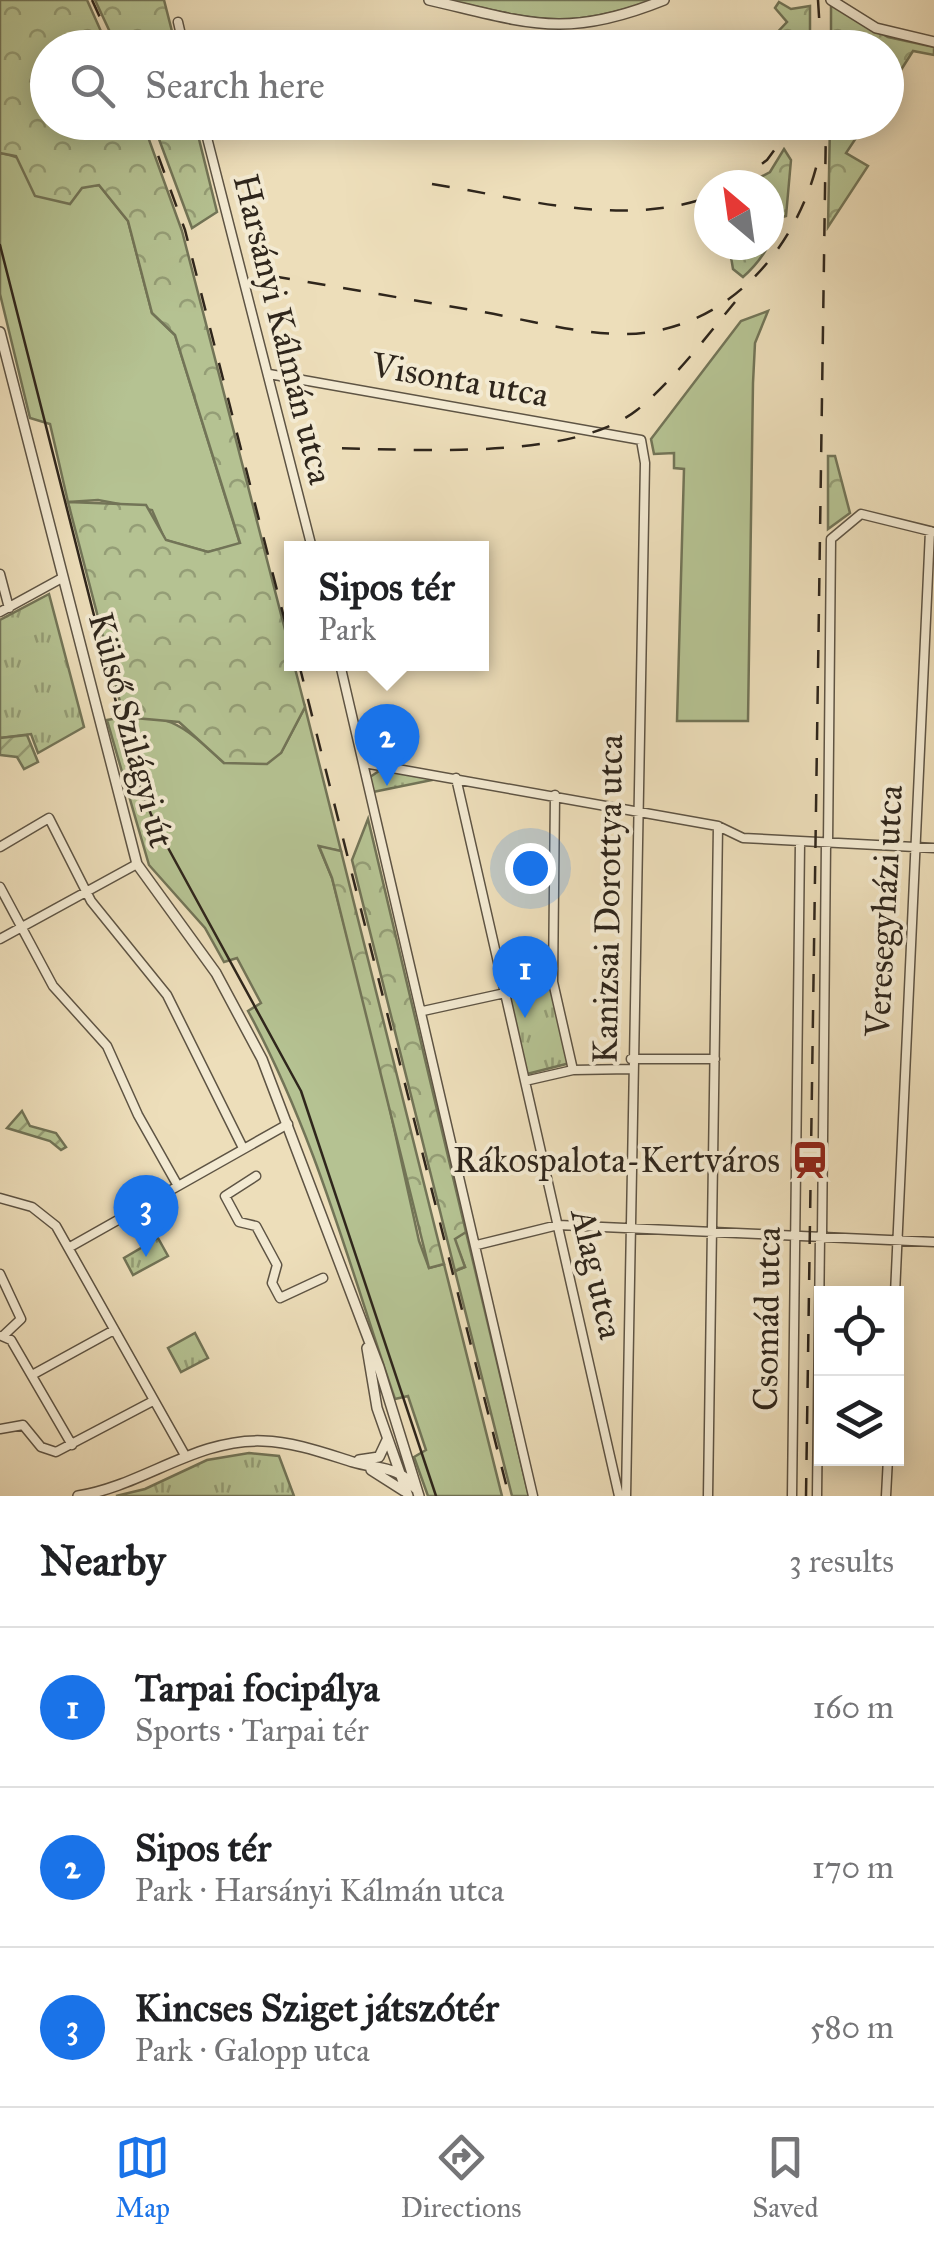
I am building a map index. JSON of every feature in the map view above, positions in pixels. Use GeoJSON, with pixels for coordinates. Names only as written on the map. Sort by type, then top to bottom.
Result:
{"type":"FeatureCollection","features":[{"type":"Feature","properties":{"kind":"street"},"geometry":{"type":"LineString","coordinates":[[429,0],[514,20],[572,27],[602,23],[664,0]]}},
{"type":"Feature","properties":{"kind":"street"},"geometry":{"type":"LineString","coordinates":[[832,0],[884,30]]}},
{"type":"Feature","properties":{"kind":"street"},"geometry":{"type":"LineString","coordinates":[[178,22],[180,30]]}},
{"type":"Feature","properties":{"kind":"street"},"geometry":{"type":"LineString","coordinates":[[904,35],[934,42]]}},
{"type":"Feature","properties":{"kind":"street","name":"Harsányi Kálmán utca"},"geometry":{"type":"LineString","coordinates":[[209,140],[310,541]]}},
{"type":"Feature","properties":{"kind":"street","name":"Külső Szilágyi út"},"geometry":{"type":"LineString","coordinates":[[0,332],[4,367],[136,864],[224,986],[262,1058],[408,1456],[413,1495]]}},
{"type":"Feature","properties":{"kind":"street","name":"Visonta utca"},"geometry":{"type":"LineString","coordinates":[[269,374],[641,440]]}},
{"type":"Feature","properties":{"kind":"street","name":"Kanizsai Dorottya utca"},"geometry":{"type":"LineString","coordinates":[[623,1496],[644,463],[641,440]]}},
{"type":"Feature","properties":{"kind":"street","name":"Csomád utca"},"geometry":{"type":"LineString","coordinates":[[816,1496],[832,538],[861,514],[932,532]]}},
{"type":"Feature","properties":{"kind":"street","name":"Veresegyházi utca"},"geometry":{"type":"LineString","coordinates":[[895,1286],[932,532]]}},
{"type":"Feature","properties":{"kind":"street"},"geometry":{"type":"LineString","coordinates":[[0,574],[4,610],[62,578]]}},
{"type":"Feature","properties":{"kind":"street"},"geometry":{"type":"LineString","coordinates":[[342,671],[532,1496]]}},
{"type":"Feature","properties":{"kind":"street"},"geometry":{"type":"LineString","coordinates":[[364,763],[718,826],[744,838],[934,848]]}},
{"type":"Feature","properties":{"kind":"street"},"geometry":{"type":"LineString","coordinates":[[456,778],[504,993]]}},
{"type":"Feature","properties":{"kind":"street"},"geometry":{"type":"LineString","coordinates":[[556,795],[553,982],[573,1070]]}},
{"type":"Feature","properties":{"kind":"street"},"geometry":{"type":"LineString","coordinates":[[0,848],[49,818],[86,892],[167,995],[243,1148]]}},
{"type":"Feature","properties":{"kind":"street"},"geometry":{"type":"LineString","coordinates":[[708,1496],[718,826]]}},
{"type":"Feature","properties":{"kind":"street","name":"Csomád utca"},"geometry":{"type":"LineString","coordinates":[[792,1496],[800,842]]}},
{"type":"Feature","properties":{"kind":"street"},"geometry":{"type":"LineString","coordinates":[[0,939],[136,864]]}},
{"type":"Feature","properties":{"kind":"street"},"geometry":{"type":"LineString","coordinates":[[0,887],[54,986],[110,1051],[138,1115],[178,1186]]}},
{"type":"Feature","properties":{"kind":"street"},"geometry":{"type":"LineString","coordinates":[[423,1012],[553,982]]}},
{"type":"Feature","properties":{"kind":"street","name":"Alag utca"},"geometry":{"type":"LineString","coordinates":[[504,993],[623,1496]]}},
{"type":"Feature","properties":{"kind":"street"},"geometry":{"type":"LineString","coordinates":[[525,1080],[573,1070],[714,1059]]}},
{"type":"Feature","properties":{"kind":"street"},"geometry":{"type":"LineString","coordinates":[[70,1246],[288,1124]]}},
{"type":"Feature","properties":{"kind":"street"},"geometry":{"type":"LineString","coordinates":[[256,1176],[224,1196],[239,1222],[256,1226],[277,1265],[272,1283],[280,1298],[323,1278]]}},
{"type":"Feature","properties":{"kind":"street"},"geometry":{"type":"LineString","coordinates":[[0,1198],[41,1212],[70,1246],[186,1457]]}},
{"type":"Feature","properties":{"kind":"street"},"geometry":{"type":"LineString","coordinates":[[477,1245],[558,1226],[934,1242]]}},
{"type":"Feature","properties":{"kind":"street"},"geometry":{"type":"LineString","coordinates":[[0,1274],[22,1319],[17,1328],[1,1336]]}},
{"type":"Feature","properties":{"kind":"street"},"geometry":{"type":"LineString","coordinates":[[32,1375],[114,1330]]}},
{"type":"Feature","properties":{"kind":"street","name":"Külső Szilágyi út"},"geometry":{"type":"LineString","coordinates":[[365,1335],[374,1394],[397,1471]]}},
{"type":"Feature","properties":{"kind":"street"},"geometry":{"type":"LineString","coordinates":[[1,1336],[12,1340],[72,1445]]}},
{"type":"Feature","properties":{"kind":"street"},"geometry":{"type":"LineString","coordinates":[[0,1429],[22,1425],[50,1452],[72,1445],[153,1400]]}},
{"type":"Feature","properties":{"kind":"street"},"geometry":{"type":"LineString","coordinates":[[343,1459],[379,1456],[387,1438]]}},
{"type":"Feature","properties":{"kind":"street"},"geometry":{"type":"LineString","coordinates":[[78,1496],[121,1487],[186,1457],[222,1446],[262,1441],[397,1471],[413,1495]]}},
{"type":"Feature","properties":{"kind":"street"},"geometry":{"type":"LineString","coordinates":[[397,1471],[408,1456]]}},
{"type":"Feature","properties":{"kind":"street"},"geometry":{"type":"LineString","coordinates":[[359,1464],[413,1495]]}},
{"type":"Feature","properties":{"kind":"street"},"geometry":{"type":"LineString","coordinates":[[886,1496],[888,1466]]}},
{"type":"Feature","properties":{"kind":"green space"},"geometry":{"type":"Polygon","coordinates":[[[0,0],[87,0],[100,30],[30,30],[30,140],[149,140],[182,231],[284,626],[284,671],[296,671],[305,707],[281,753],[267,764],[224,763],[179,722],[124,717],[68,502],[146,505],[166,540],[208,552],[240,543],[175,335],[152,313],[128,221],[99,185],[82,188],[70,204],[35,196],[16,156],[0,153],[0,0]]]}},
{"type":"Feature","properties":{"kind":"green space"},"geometry":{"type":"Polygon","coordinates":[[[95,0],[164,0],[172,30],[109,30],[95,0]]]}},
{"type":"Feature","properties":{"kind":"green space"},"geometry":{"type":"Polygon","coordinates":[[[447,0],[654,0],[597,16],[550,19],[447,0]]]}},
{"type":"Feature","properties":{"kind":"green space"},"geometry":{"type":"Polygon","coordinates":[[[779,2],[791,9],[810,6],[810,30],[779,30],[787,22],[775,8],[779,2]]]}},
{"type":"Feature","properties":{"kind":"green space"},"geometry":{"type":"Polygon","coordinates":[[[831,5],[876,30],[831,30],[831,5]]]}},
{"type":"Feature","properties":{"kind":"green space"},"geometry":{"type":"Polygon","coordinates":[[[904,40],[934,47],[934,55],[913,51],[904,65],[904,40]]]}},
{"type":"Feature","properties":{"kind":"green space"},"geometry":{"type":"Polygon","coordinates":[[[159,140],[199,140],[217,212],[192,228],[159,140]]]}},
{"type":"Feature","properties":{"kind":"green space"},"geometry":{"type":"Polygon","coordinates":[[[830,140],[855,140],[846,153],[868,166],[828,227],[830,140]]]}},
{"type":"Feature","properties":{"kind":"green space"},"geometry":{"type":"Polygon","coordinates":[[[784,149],[791,160],[786,216],[784,170],[771,170],[784,149]]]}},
{"type":"Feature","properties":{"kind":"green space"},"geometry":{"type":"Polygon","coordinates":[[[0,153],[74,184],[99,185],[128,221],[152,313],[175,335],[240,544],[208,552],[165,540],[152,510],[98,500],[68,502],[50,424],[30,418],[0,294],[0,153]]]}},
{"type":"Feature","properties":{"kind":"green space"},"geometry":{"type":"Polygon","coordinates":[[[732,260],[759,260],[743,277],[733,269],[732,260]]]}},
{"type":"Feature","properties":{"kind":"green space"},"geometry":{"type":"Polygon","coordinates":[[[768,311],[755,343],[753,383],[748,721],[677,721],[684,469],[674,468],[674,453],[654,454],[651,439],[741,321],[768,311]]]}},
{"type":"Feature","properties":{"kind":"green space"},"geometry":{"type":"Polygon","coordinates":[[[828,456],[835,456],[850,513],[828,529],[828,456]]]}},
{"type":"Feature","properties":{"kind":"green space"},"geometry":{"type":"Polygon","coordinates":[[[49,594],[84,727],[38,753],[31,734],[0,738],[0,620],[49,594]]]}},
{"type":"Feature","properties":{"kind":"green space"},"geometry":{"type":"Polygon","coordinates":[[[305,707],[341,851],[319,847],[332,878],[379,1060],[419,1241],[429,1268],[444,1264],[502,1496],[428,1496],[414,1457],[426,1450],[408,1396],[395,1399],[312,1153],[248,1011],[261,1003],[237,958],[224,962],[205,928],[149,865],[107,720],[145,716],[173,723],[224,763],[281,753],[305,707]]]}},
{"type":"Feature","properties":{"kind":"green space"},"geometry":{"type":"Polygon","coordinates":[[[27,735],[38,762],[24,769],[17,757],[0,755],[0,738],[27,735]]]}},
{"type":"Feature","properties":{"kind":"green space"},"geometry":{"type":"Polygon","coordinates":[[[379,771],[432,776],[432,780],[373,792],[370,777],[379,771]]]}},
{"type":"Feature","properties":{"kind":"green space"},"geometry":{"type":"Polygon","coordinates":[[[368,819],[466,1232],[455,1239],[465,1267],[455,1271],[352,860],[368,819]]]}},
{"type":"Feature","properties":{"kind":"green space"},"geometry":{"type":"Polygon","coordinates":[[[319,846],[341,851],[444,1264],[429,1268],[332,878],[319,846]]]}},
{"type":"Feature","properties":{"kind":"green space"},"geometry":{"type":"Polygon","coordinates":[[[550,984],[570,1063],[527,1074],[507,995],[550,984]]]}},
{"type":"Feature","properties":{"kind":"green space"},"geometry":{"type":"Polygon","coordinates":[[[22,1111],[30,1126],[56,1133],[66,1147],[61,1150],[50,1141],[7,1128],[22,1111]]]}},
{"type":"Feature","properties":{"kind":"green space"},"geometry":{"type":"Polygon","coordinates":[[[466,1232],[529,1496],[512,1496],[455,1271],[465,1267],[454,1239],[466,1232]]]}},
{"type":"Feature","properties":{"kind":"green space"},"geometry":{"type":"Polygon","coordinates":[[[158,1238],[168,1256],[133,1275],[124,1258],[158,1238]]]}},
{"type":"Feature","properties":{"kind":"green space"},"geometry":{"type":"Polygon","coordinates":[[[195,1333],[208,1358],[181,1372],[168,1348],[195,1333]]]}},
{"type":"Feature","properties":{"kind":"green space"},"geometry":{"type":"Polygon","coordinates":[[[249,1453],[279,1456],[294,1496],[116,1496],[145,1489],[207,1460],[249,1453]]]}},
{"type":"Feature","properties":{"kind":"tram line"},"geometry":{"type":"LineString","coordinates":[[0,245],[134,773],[155,824],[301,1091],[436,1496]]}},
{"type":"Feature","properties":{"kind":"railway"},"geometry":{"type":"LineString","coordinates":[[92,0],[106,30]]}},
{"type":"Feature","properties":{"kind":"railway"},"geometry":{"type":"LineString","coordinates":[[818,0],[820,30]]}},
{"type":"Feature","properties":{"kind":"railway"},"geometry":{"type":"LineString","coordinates":[[152,140],[185,230],[284,618]]}},
{"type":"Feature","properties":{"kind":"railway"},"geometry":{"type":"LineString","coordinates":[[753,170],[767,160],[782,140]]}},
{"type":"Feature","properties":{"kind":"railway"},"geometry":{"type":"LineString","coordinates":[[806,1496],[826,140]]}},
{"type":"Feature","properties":{"kind":"railway"},"geometry":{"type":"LineString","coordinates":[[272,276],[585,331],[656,331],[689,321],[720,305],[747,284],[791,229],[817,164]]}},
{"type":"Feature","properties":{"kind":"railway"},"geometry":{"type":"LineString","coordinates":[[432,184],[606,210],[641,210],[694,201]]}},
{"type":"Feature","properties":{"kind":"railway"},"geometry":{"type":"LineString","coordinates":[[306,448],[431,450],[525,446],[568,439],[606,427],[637,410],[663,386],[735,302]]}},
{"type":"Feature","properties":{"kind":"railway"},"geometry":{"type":"LineString","coordinates":[[301,671],[509,1496]]}},
{"type":"Feature","properties":{"kind":"place","name":"Sipos tér"},"geometry":{"type":"Point","coordinates":[387,786]}},
{"type":"Feature","properties":{"kind":"place","name":"Tarpai focipálya"},"geometry":{"type":"Point","coordinates":[525,1018]}},
{"type":"Feature","properties":{"kind":"place","name":"Rákospalota-Kertváros"},"geometry":{"type":"Point","coordinates":[810,1160]}},
{"type":"Feature","properties":{"kind":"place","name":"Kincses Sziget játszótér"},"geometry":{"type":"Point","coordinates":[146,1257]}}]}
